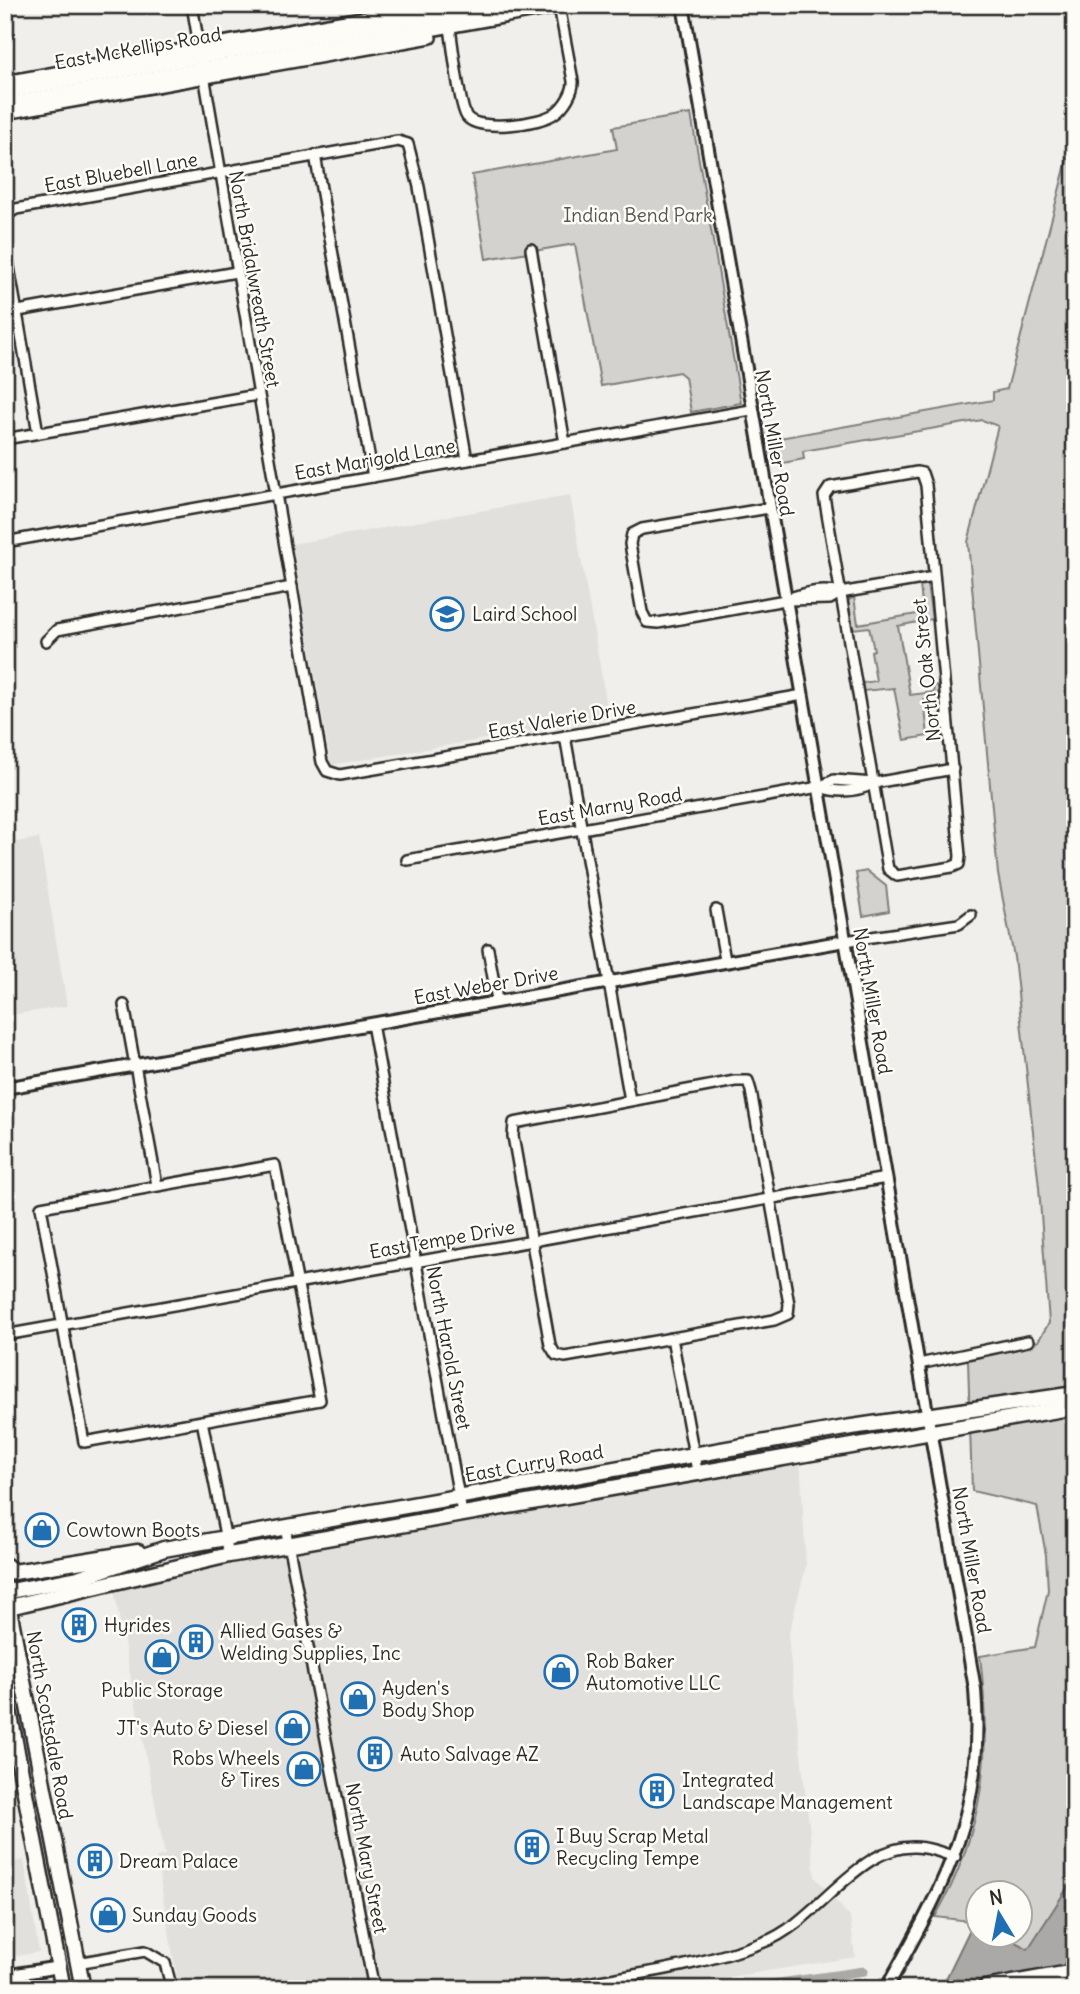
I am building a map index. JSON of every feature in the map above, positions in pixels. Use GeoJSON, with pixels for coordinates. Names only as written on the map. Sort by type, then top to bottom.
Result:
{"type":"FeatureCollection","features":[{"type":"Feature","properties":{"kind":"highway"},"geometry":{"type":"LineString","coordinates":[[985,1989],[1075,1973]]}},
{"type":"Feature","properties":{"kind":"main road","name":"East McKellips Road"},"geometry":{"type":"LineString","coordinates":[[5,91],[429,29],[449,18],[485,5]]}},
{"type":"Feature","properties":{"kind":"main road","name":"East McKellips Road"},"geometry":{"type":"LineString","coordinates":[[5,104],[201,63],[449,18],[560,5]]}},
{"type":"Feature","properties":{"kind":"main road","name":"East Curry Road"},"geometry":{"type":"LineString","coordinates":[[6,1598],[164,1549],[845,1428],[1075,1394]]}},
{"type":"Feature","properties":{"kind":"main road","name":"East Curry Road"},"geometry":{"type":"LineString","coordinates":[[6,1598],[696,1471],[1075,1407]]}},
{"type":"Feature","properties":{"kind":"main road"},"geometry":{"type":"LineString","coordinates":[[5,1565],[14,1572],[164,1549]]}},
{"type":"Feature","properties":{"kind":"main road","name":"North Scottsdale Road"},"geometry":{"type":"LineString","coordinates":[[6,1598],[83,1989]]}},
{"type":"Feature","properties":{"kind":"main road","name":"North Scottsdale Road"},"geometry":{"type":"LineString","coordinates":[[5,1690],[64,1989]]}},
{"type":"Feature","properties":{"kind":"main road"},"geometry":{"type":"LineString","coordinates":[[44,1888],[61,1931],[67,1958],[77,1963]]}},
{"type":"Feature","properties":{"kind":"main road"},"geometry":{"type":"LineString","coordinates":[[60,1967],[68,1968],[74,1989]]}},
{"type":"Feature","properties":{"kind":"street","name":"North Bridalwreath Street"},"geometry":{"type":"LineString","coordinates":[[192,5],[257,395],[322,762],[327,771]]}},
{"type":"Feature","properties":{"kind":"street","name":"East McKellips Road"},"geometry":{"type":"LineString","coordinates":[[5,114],[428,5]]}},
{"type":"Feature","properties":{"kind":"street"},"geometry":{"type":"LineString","coordinates":[[449,18],[464,112],[475,124],[493,127],[549,117],[558,111],[573,86],[560,5]]}},
{"type":"Feature","properties":{"kind":"street","name":"North Miller Road"},"geometry":{"type":"LineString","coordinates":[[683,5],[751,410],[932,1433],[968,1643],[977,1715],[973,1789],[955,1857],[886,1989]]}},
{"type":"Feature","properties":{"kind":"street","name":"East McKellips Road"},"geometry":{"type":"LineString","coordinates":[[5,81],[201,63]]}},
{"type":"Feature","properties":{"kind":"street","name":"East Bluebell Lane"},"geometry":{"type":"LineString","coordinates":[[6,215],[16,209],[315,155],[398,141],[408,144],[419,187],[467,460]]}},
{"type":"Feature","properties":{"kind":"street"},"geometry":{"type":"LineString","coordinates":[[315,155],[373,477]]}},
{"type":"Feature","properties":{"kind":"street"},"geometry":{"type":"LineString","coordinates":[[5,244],[38,433]]}},
{"type":"Feature","properties":{"kind":"street"},"geometry":{"type":"LineString","coordinates":[[531,249],[565,443]]}},
{"type":"Feature","properties":{"kind":"street"},"geometry":{"type":"LineString","coordinates":[[18,311],[236,272]]}},
{"type":"Feature","properties":{"kind":"street"},"geometry":{"type":"LineString","coordinates":[[5,439],[257,395]]}},
{"type":"Feature","properties":{"kind":"street","name":"East Marigold Lane"},"geometry":{"type":"LineString","coordinates":[[5,542],[751,410]]}},
{"type":"Feature","properties":{"kind":"street","name":"North Oak Street"},"geometry":{"type":"LineString","coordinates":[[840,593],[825,490],[911,472],[922,473],[926,485],[953,769],[958,864],[897,876],[891,874],[874,783]]}},
{"type":"Feature","properties":{"kind":"street"},"geometry":{"type":"LineString","coordinates":[[769,508],[642,529],[632,534],[630,544],[642,612],[647,622],[659,623],[785,600],[798,594],[825,595],[934,577]]}},
{"type":"Feature","properties":{"kind":"street"},"geometry":{"type":"LineString","coordinates":[[46,641],[57,630],[292,587]]}},
{"type":"Feature","properties":{"kind":"street"},"geometry":{"type":"LineString","coordinates":[[840,593],[874,783]]}},
{"type":"Feature","properties":{"kind":"street","name":"East Valerie Drive"},"geometry":{"type":"LineString","coordinates":[[327,771],[340,775],[803,695]]}},
{"type":"Feature","properties":{"kind":"street"},"geometry":{"type":"LineString","coordinates":[[565,736],[630,1100]]}},
{"type":"Feature","properties":{"kind":"street","name":"East Marny Road"},"geometry":{"type":"LineString","coordinates":[[407,860],[819,787],[834,780],[850,786],[953,769]]}},
{"type":"Feature","properties":{"kind":"street"},"geometry":{"type":"LineString","coordinates":[[716,910],[725,960]]}},
{"type":"Feature","properties":{"kind":"street","name":"East Weber Drive"},"geometry":{"type":"LineString","coordinates":[[5,1088],[725,960],[959,924],[971,915]]}},
{"type":"Feature","properties":{"kind":"street"},"geometry":{"type":"LineString","coordinates":[[488,948],[497,1000]]}},
{"type":"Feature","properties":{"kind":"street"},"geometry":{"type":"LineString","coordinates":[[124,1006],[157,1185]]}},
{"type":"Feature","properties":{"kind":"street","name":"North Harold Street"},"geometry":{"type":"LineString","coordinates":[[372,1024],[462,1513]]}},
{"type":"Feature","properties":{"kind":"street"},"geometry":{"type":"LineString","coordinates":[[748,1081],[789,1304],[788,1314],[774,1320],[565,1357],[556,1355],[550,1345],[531,1241],[513,1136],[514,1124],[630,1100],[748,1081]]}},
{"type":"Feature","properties":{"kind":"street"},"geometry":{"type":"LineString","coordinates":[[275,1165],[300,1282],[320,1399],[84,1442],[41,1207],[157,1185],[275,1165]]}},
{"type":"Feature","properties":{"kind":"street","name":"East Tempe Drive"},"geometry":{"type":"LineString","coordinates":[[5,1335],[886,1178]]}},
{"type":"Feature","properties":{"kind":"street"},"geometry":{"type":"LineString","coordinates":[[672,1338],[696,1471]]}},
{"type":"Feature","properties":{"kind":"street"},"geometry":{"type":"LineString","coordinates":[[919,1364],[1028,1341]]}},
{"type":"Feature","properties":{"kind":"street"},"geometry":{"type":"LineString","coordinates":[[202,1422],[229,1555]]}},
{"type":"Feature","properties":{"kind":"street","name":"North Mary Street"},"geometry":{"type":"LineString","coordinates":[[285,1527],[374,1989]]}},
{"type":"Feature","properties":{"kind":"street"},"geometry":{"type":"LineString","coordinates":[[552,1989],[710,1961],[769,1941],[804,1919],[869,1860],[884,1853],[923,1847],[955,1857]]}},
{"type":"Feature","properties":{"kind":"street"},"geometry":{"type":"LineString","coordinates":[[77,1963],[145,1951],[165,1963],[172,1989]]}},
{"type":"Feature","properties":{"kind":"street"},"geometry":{"type":"LineString","coordinates":[[5,1976],[60,1967]]}},
{"type":"Feature","properties":{"kind":"shaded area","name":"Laird School"},"geometry":{"type":"Polygon","coordinates":[[[570,495],[609,718],[331,765],[292,544],[570,495]]]}},
{"type":"Feature","properties":{"kind":"shaded area"},"geometry":{"type":"Polygon","coordinates":[[[39,838],[67,1006],[5,1016],[5,844],[39,838]]]}},
{"type":"Feature","properties":{"kind":"shaded area"},"geometry":{"type":"Polygon","coordinates":[[[800,1457],[806,1566],[788,1637],[815,1877],[850,1917],[855,1957],[655,1989],[179,1989],[156,1857],[165,1855],[113,1586],[247,1557],[800,1457]]]}},
{"type":"Feature","properties":{"kind":"shaded area"},"geometry":{"type":"Polygon","coordinates":[[[24,1860],[39,1952],[5,1958],[5,1863],[24,1860]]]}},
{"type":"Feature","properties":{"kind":"shaded area"},"geometry":{"type":"Polygon","coordinates":[[[1075,1876],[1075,1944],[1062,1968],[1075,1975],[1075,1989],[941,1989],[964,1942],[964,1948],[1028,1949],[1034,1948],[1034,1940],[1075,1876]]]}},
{"type":"Feature","properties":{"kind":"green space","name":"Indian Bend Park"},"geometry":{"type":"Polygon","coordinates":[[[691,114],[741,403],[691,412],[685,377],[679,372],[601,386],[575,244],[486,259],[472,175],[617,149],[613,127],[691,114]]]}},
{"type":"Feature","properties":{"kind":"green space"},"geometry":{"type":"Polygon","coordinates":[[[1075,130],[1075,1975],[1026,1948],[1034,1948],[1034,1878],[964,1878],[964,1920],[935,1917],[964,1854],[980,1791],[985,1726],[980,1656],[1035,1647],[1048,1590],[1046,1555],[1037,1506],[972,1491],[968,1360],[1030,1346],[1038,1341],[1049,1323],[1039,1187],[1014,957],[998,874],[968,542],[998,426],[982,420],[803,451],[804,459],[762,467],[757,442],[993,400],[993,392],[1007,389],[1075,130]]]}},
{"type":"Feature","properties":{"kind":"green space"},"geometry":{"type":"Polygon","coordinates":[[[927,584],[932,619],[898,626],[910,695],[934,692],[933,686],[938,685],[939,698],[924,700],[928,736],[904,740],[894,688],[863,691],[862,683],[876,681],[871,651],[874,650],[869,627],[853,629],[848,601],[854,597],[858,624],[923,613],[920,585],[927,584]]]}},
{"type":"Feature","properties":{"kind":"green space"},"geometry":{"type":"Polygon","coordinates":[[[867,871],[886,886],[889,911],[863,916],[856,873],[867,871]]]}},
{"type":"Feature","properties":{"kind":"waterway"},"geometry":{"type":"LineString","coordinates":[[737,1989],[864,1971]]}},
{"type":"Feature","properties":{"kind":"place","name":"Laird School"},"geometry":{"type":"Point","coordinates":[447,614]}},
{"type":"Feature","properties":{"kind":"place","name":"Cowtown Boots"},"geometry":{"type":"Point","coordinates":[42,1530]}},
{"type":"Feature","properties":{"kind":"place","name":"Hyrides"},"geometry":{"type":"Point","coordinates":[79,1625]}},
{"type":"Feature","properties":{"kind":"place","name":"Allied Gases & Welding Supplies, Inc"},"geometry":{"type":"Point","coordinates":[196,1642]}},
{"type":"Feature","properties":{"kind":"place","name":"Public Storage"},"geometry":{"type":"Point","coordinates":[162,1657]}},
{"type":"Feature","properties":{"kind":"place","name":"Rob Baker Automotive LLC"},"geometry":{"type":"Point","coordinates":[561,1672]}},
{"type":"Feature","properties":{"kind":"place","name":"Ayden's Body Shop"},"geometry":{"type":"Point","coordinates":[358,1699]}},
{"type":"Feature","properties":{"kind":"place","name":"JT's Auto & Diesel"},"geometry":{"type":"Point","coordinates":[293,1728]}},
{"type":"Feature","properties":{"kind":"place","name":"Auto Salvage AZ"},"geometry":{"type":"Point","coordinates":[375,1754]}},
{"type":"Feature","properties":{"kind":"place","name":"Robs Wheels & Tires"},"geometry":{"type":"Point","coordinates":[304,1769]}},
{"type":"Feature","properties":{"kind":"place","name":"Integrated Landscape Management"},"geometry":{"type":"Point","coordinates":[657,1791]}},
{"type":"Feature","properties":{"kind":"place","name":"I Buy Scrap Metal Recycling Tempe"},"geometry":{"type":"Point","coordinates":[532,1847]}},
{"type":"Feature","properties":{"kind":"place","name":"Dream Palace"},"geometry":{"type":"Point","coordinates":[95,1861]}},
{"type":"Feature","properties":{"kind":"place","name":"Sunday Goods"},"geometry":{"type":"Point","coordinates":[108,1915]}}]}
